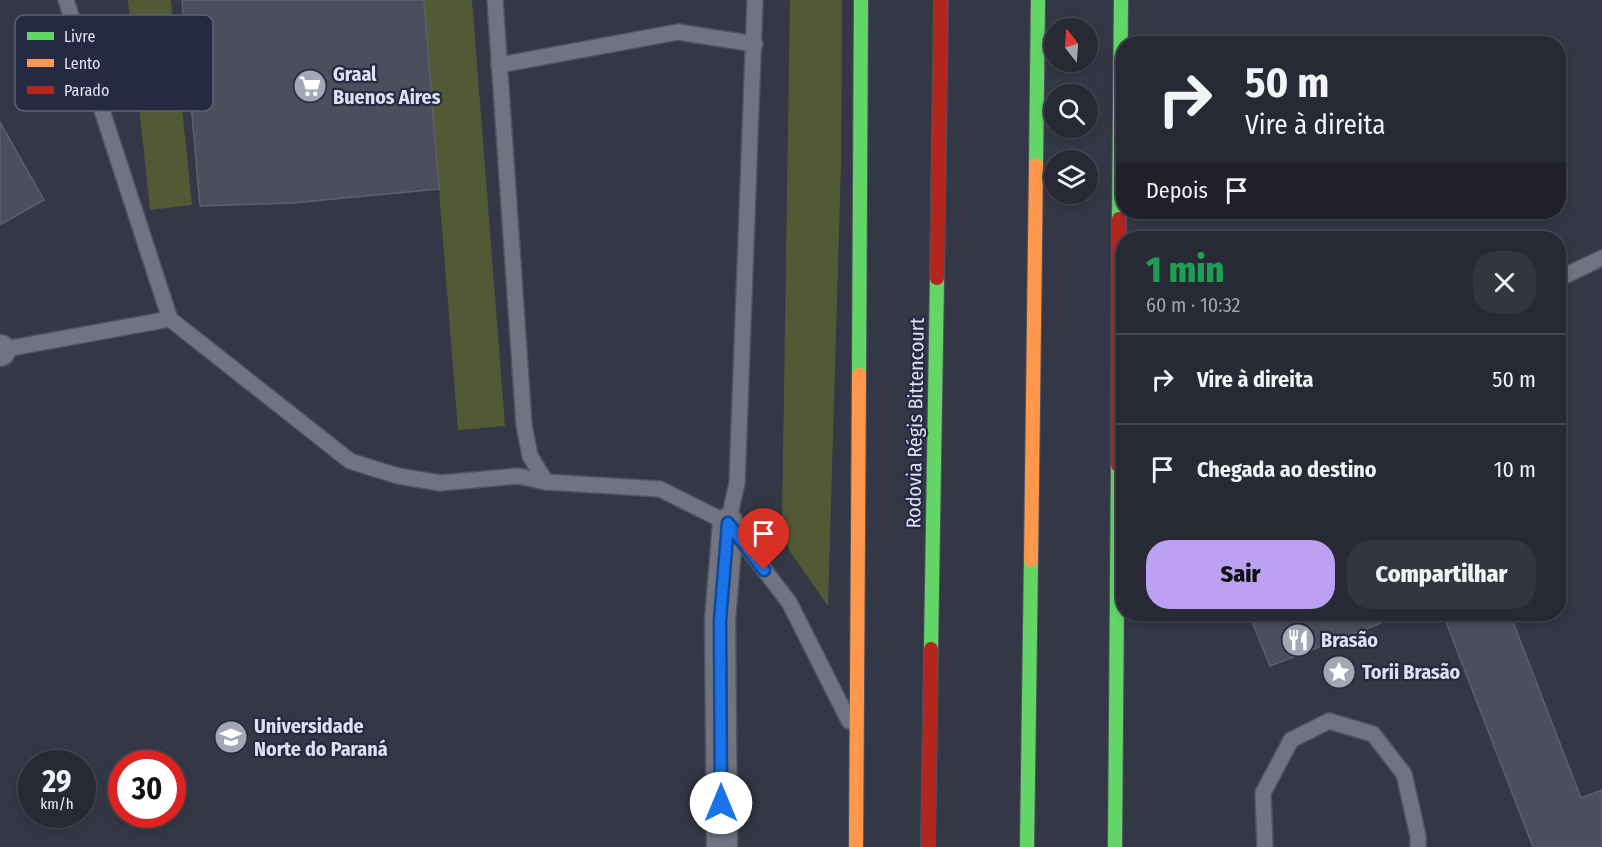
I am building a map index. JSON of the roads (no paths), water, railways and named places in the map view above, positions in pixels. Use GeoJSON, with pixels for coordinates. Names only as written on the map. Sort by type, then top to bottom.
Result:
{"type":"FeatureCollection","features":[{"type":"Feature","properties":{"kind":"main road"},"geometry":{"type":"LineString","coordinates":[[856,847],[861,0]]}},
{"type":"Feature","properties":{"kind":"main road","name":"Rodovia Régis Bittencourt"},"geometry":{"type":"LineString","coordinates":[[928,847],[941,0]]}},
{"type":"Feature","properties":{"kind":"main road"},"geometry":{"type":"LineString","coordinates":[[1026,847],[1038,0]]}},
{"type":"Feature","properties":{"kind":"main road"},"geometry":{"type":"LineString","coordinates":[[1121,0],[1121,36]]}},
{"type":"Feature","properties":{"kind":"main road"},"geometry":{"type":"LineString","coordinates":[[1115,847],[1118,621]]}},
{"type":"Feature","properties":{"kind":"street"},"geometry":{"type":"LineString","coordinates":[[722,847],[720,621],[728,523]]}},
{"type":"Feature","properties":{"kind":"lane"},"geometry":{"type":"LineString","coordinates":[[66,0],[71,15]]}},
{"type":"Feature","properties":{"kind":"lane"},"geometry":{"type":"LineString","coordinates":[[495,0],[524,425],[530,456],[546,482]]}},
{"type":"Feature","properties":{"kind":"lane"},"geometry":{"type":"LineString","coordinates":[[728,523],[737,483],[755,0]]}},
{"type":"Feature","properties":{"kind":"lane"},"geometry":{"type":"LineString","coordinates":[[499,65],[678,32],[755,44]]}},
{"type":"Feature","properties":{"kind":"lane"},"geometry":{"type":"LineString","coordinates":[[102,111],[170,319],[350,461],[398,476],[440,483],[518,476],[546,482],[660,489],[728,523],[789,602],[857,737]]}},
{"type":"Feature","properties":{"kind":"lane"},"geometry":{"type":"LineString","coordinates":[[1566,275],[1602,258]]}},
{"type":"Feature","properties":{"kind":"lane"},"geometry":{"type":"LineString","coordinates":[[0,350],[170,319]]}},
{"type":"Feature","properties":{"kind":"lane"},"geometry":{"type":"LineString","coordinates":[[1265,847],[1263,793],[1291,740],[1329,721],[1373,734],[1404,774],[1418,836],[1418,847]]}},
{"type":"Feature","properties":{"kind":"place","name":"Graal Buenos Aires"},"geometry":{"type":"Point","coordinates":[310,86]}},
{"type":"Feature","properties":{"kind":"place","name":"Brasão"},"geometry":{"type":"Point","coordinates":[1298,640]}},
{"type":"Feature","properties":{"kind":"place","name":"Torii Brasão"},"geometry":{"type":"Point","coordinates":[1339,672]}},
{"type":"Feature","properties":{"kind":"place","name":"Universidade Norte do Paraná"},"geometry":{"type":"Point","coordinates":[231,737]}}]}
